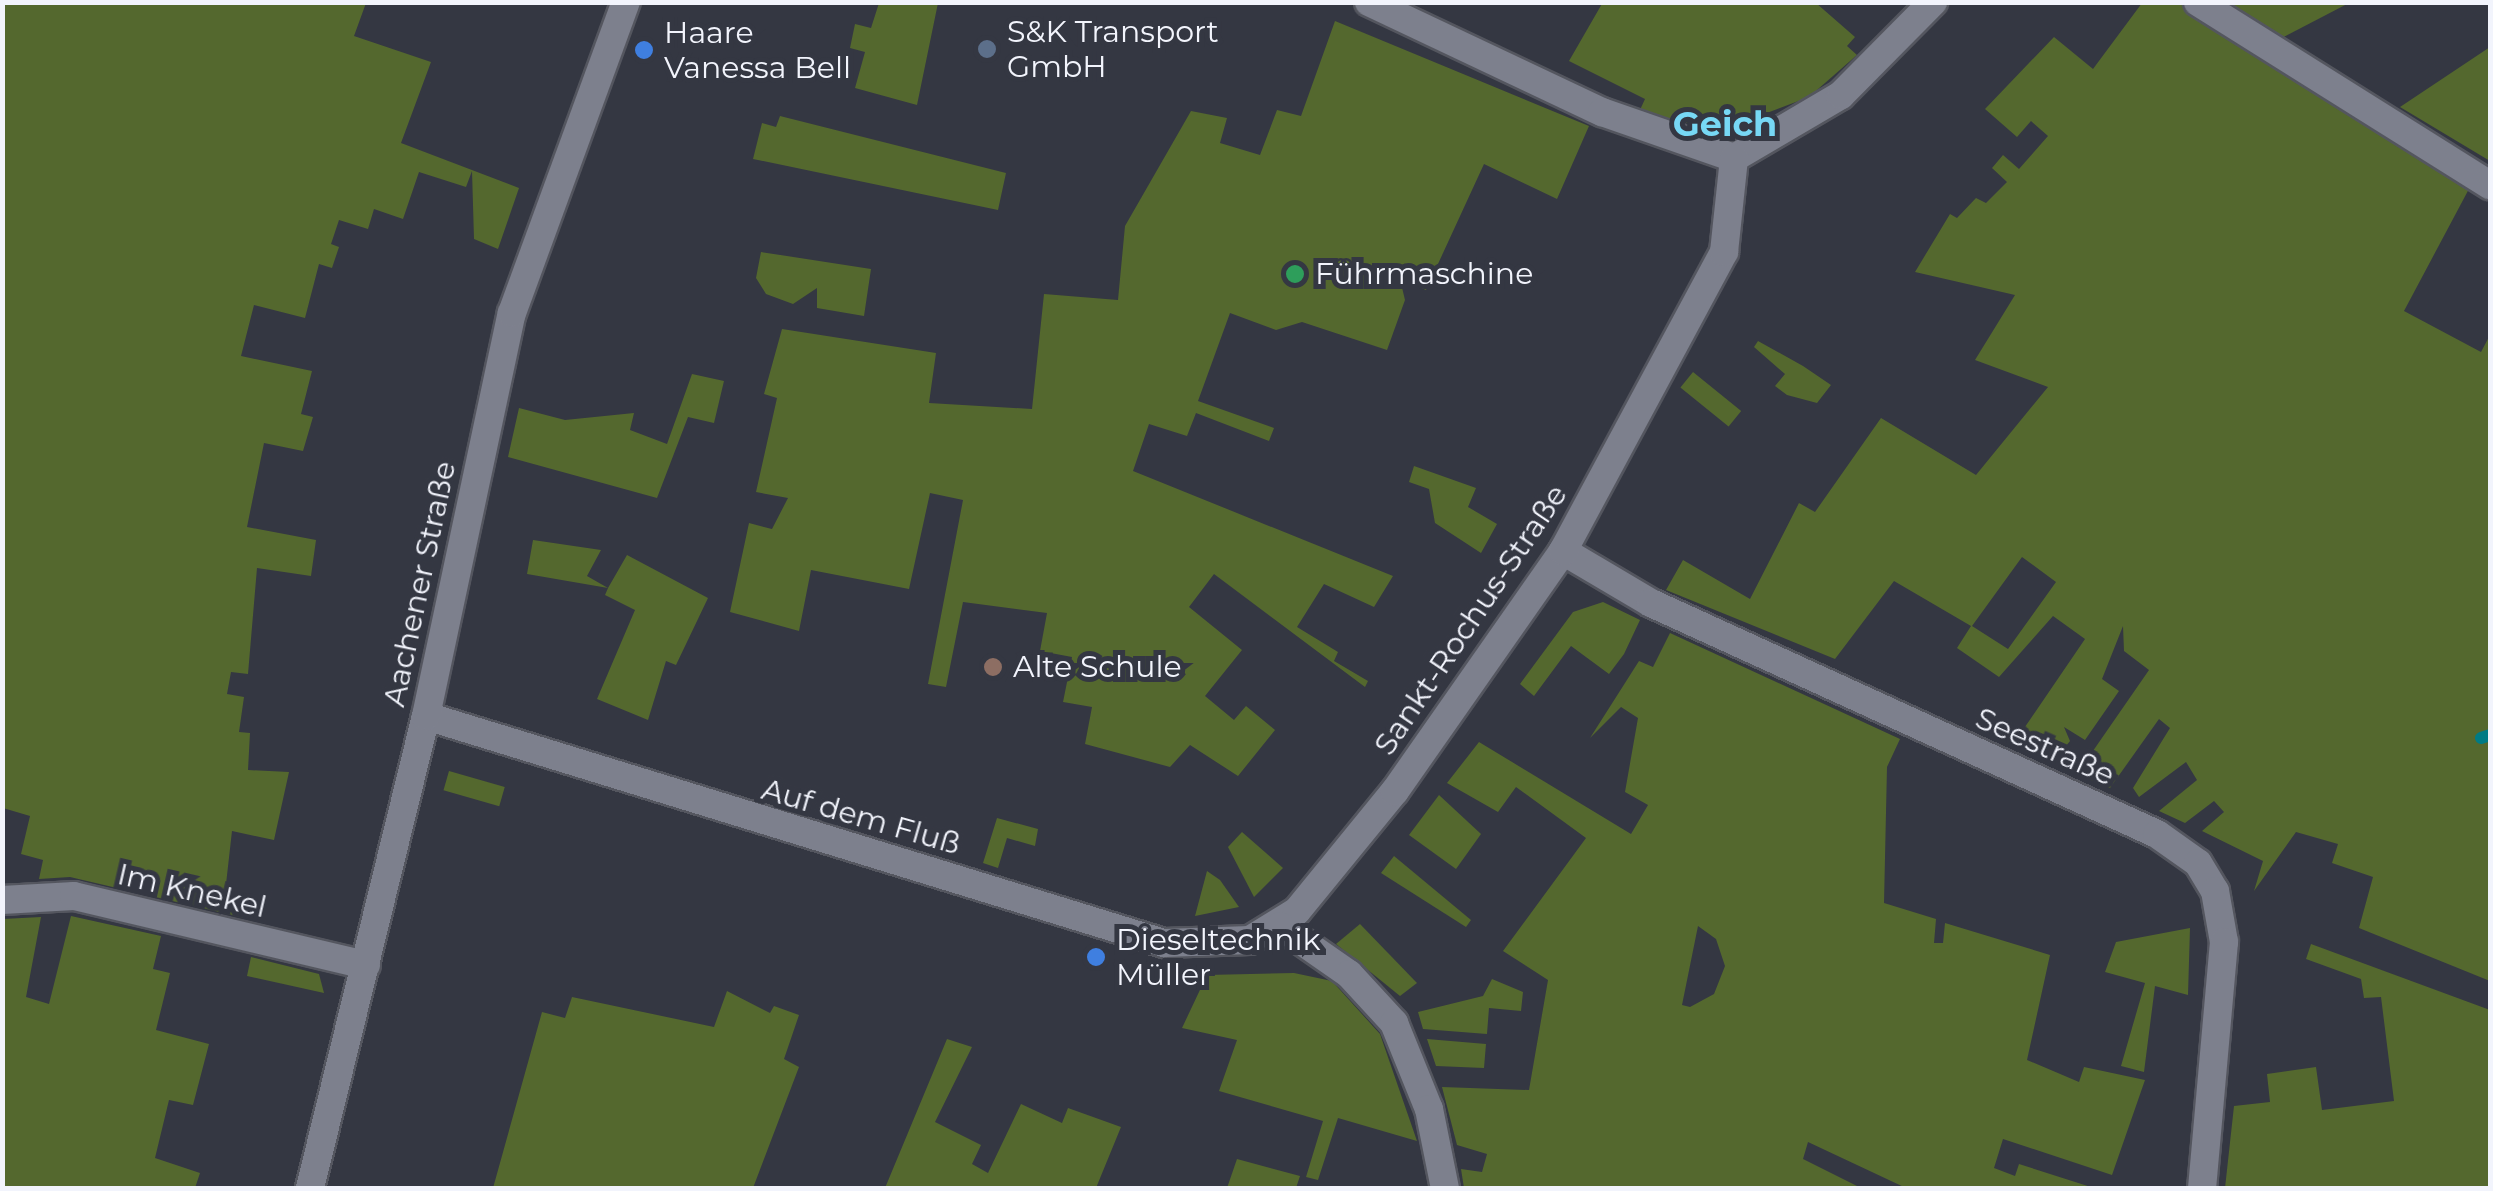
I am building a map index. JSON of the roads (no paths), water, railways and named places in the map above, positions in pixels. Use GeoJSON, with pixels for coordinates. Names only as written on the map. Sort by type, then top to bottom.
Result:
{"type":"FeatureCollection","features":[{"type":"Feature","properties":{"kind":"street","name":"Aachener Straße"},"geometry":{"type":"LineString","coordinates":[[310,1188],[426,716],[512,313],[626,2]]}},
{"type":"Feature","properties":{"kind":"street"},"geometry":{"type":"LineString","coordinates":[[1369,2],[1602,112],[1734,158],[1841,96],[1933,2]]}},
{"type":"Feature","properties":{"kind":"street"},"geometry":{"type":"LineString","coordinates":[[2198,2],[2490,185]]}},
{"type":"Feature","properties":{"kind":"street","name":"Sankt-Rochus-Straße"},"geometry":{"type":"LineString","coordinates":[[1280,926],[1420,760],[1563,551],[1724,252],[1734,158]]}},
{"type":"Feature","properties":{"kind":"street","name":"Seestraße"},"geometry":{"type":"LineString","coordinates":[[1563,551],[1651,603],[2158,834],[2198,863],[2214,890],[2224,942],[2202,1188]]}},
{"type":"Feature","properties":{"kind":"street","name":"Auf dem Fluß"},"geometry":{"type":"LineString","coordinates":[[426,716],[1164,944],[1229,944],[1280,926]]}},
{"type":"Feature","properties":{"kind":"street","name":"Im Knekel"},"geometry":{"type":"LineString","coordinates":[[2,900],[74,896],[366,965]]}},
{"type":"Feature","properties":{"kind":"street"},"geometry":{"type":"LineString","coordinates":[[1280,926],[1349,974],[1394,1022],[1428,1109],[1445,1188]]}},
{"type":"Feature","properties":{"kind":"waterway"},"geometry":{"type":"LineString","coordinates":[[2481,738],[2490,735]]}},
{"type":"Feature","properties":{"kind":"place","name":"S&K Transport GmbH"},"geometry":{"type":"Point","coordinates":[987,49]}},
{"type":"Feature","properties":{"kind":"place","name":"Haare Vanessa Bell"},"geometry":{"type":"Point","coordinates":[644,50]}},
{"type":"Feature","properties":{"kind":"place","name":"Führmaschine"},"geometry":{"type":"Point","coordinates":[1295,274]}},
{"type":"Feature","properties":{"kind":"place","name":"Alte Schule"},"geometry":{"type":"Point","coordinates":[993,667]}},
{"type":"Feature","properties":{"kind":"place","name":"Dieseltechnik Müller"},"geometry":{"type":"Point","coordinates":[1096,957]}},
{"type":"Feature","properties":{"kind":"district","name":"Geich"},"geometry":{"type":"Point","coordinates":[1725,124]}}]}
